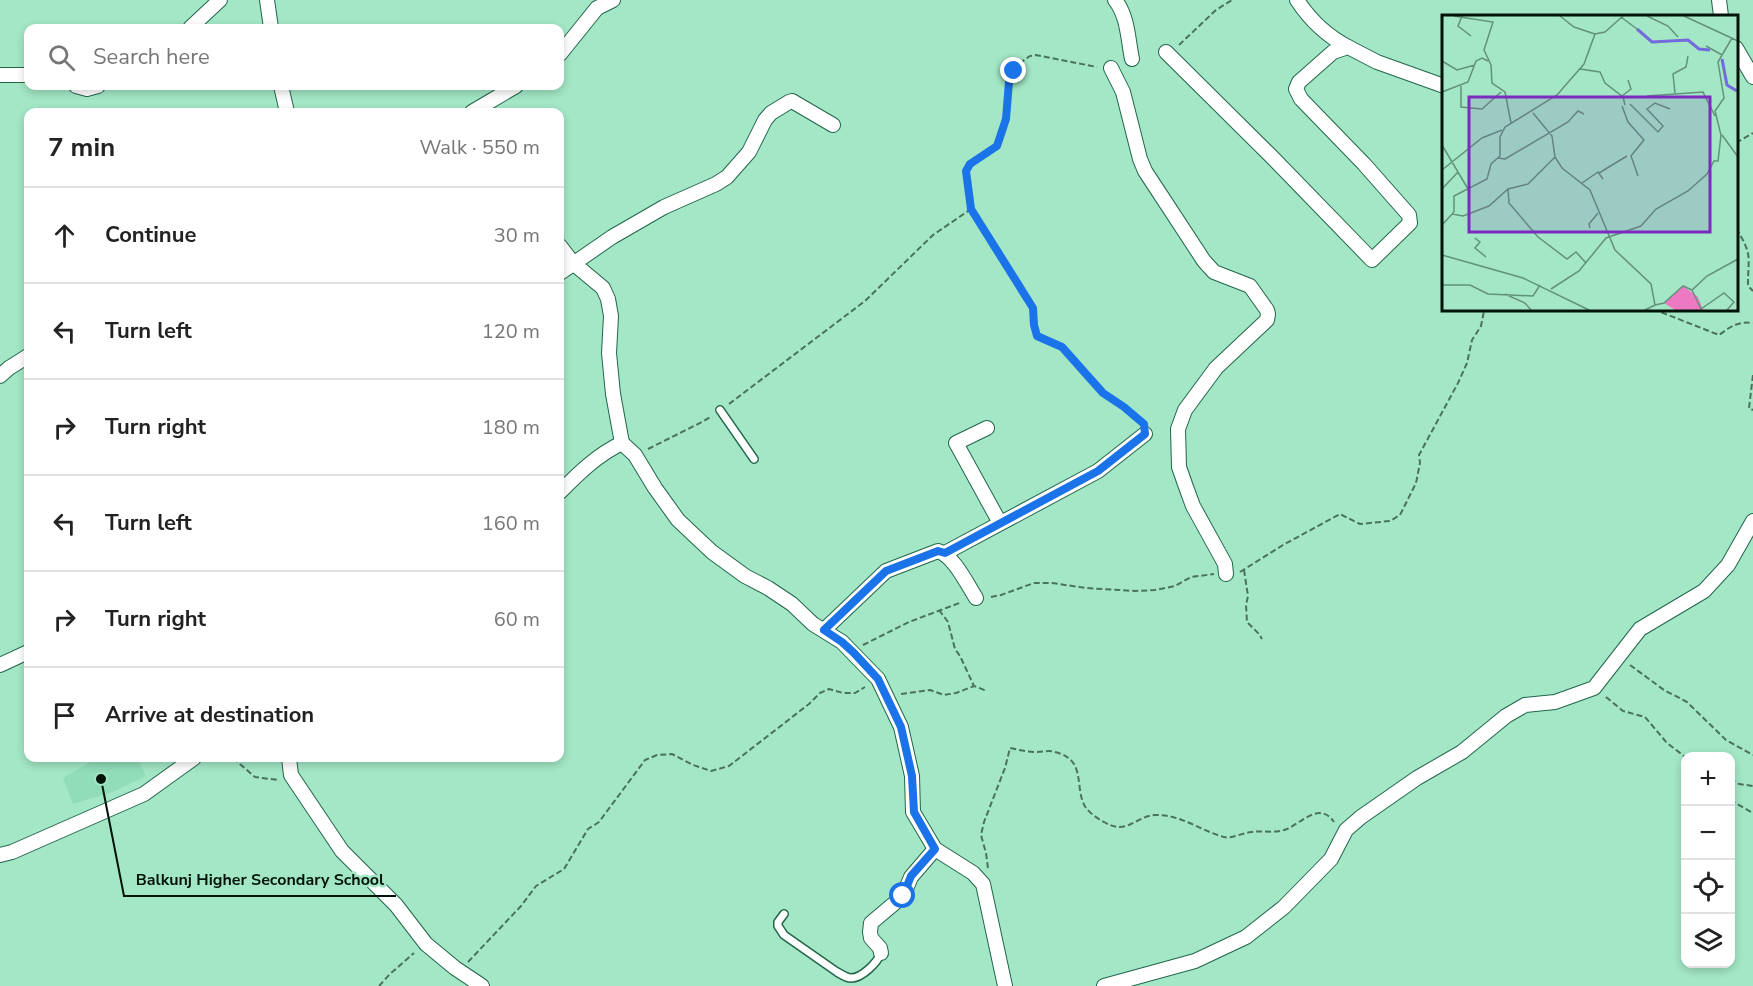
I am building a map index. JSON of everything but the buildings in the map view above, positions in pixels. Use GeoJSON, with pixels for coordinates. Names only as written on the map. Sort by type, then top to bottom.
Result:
{"type":"FeatureCollection","features":[{"type":"Feature","properties":{"kind":"street"},"geometry":{"type":"LineString","coordinates":[[194,24],[220,0]]}},
{"type":"Feature","properties":{"kind":"street"},"geometry":{"type":"LineString","coordinates":[[267,0],[270,24]]}},
{"type":"Feature","properties":{"kind":"street"},"geometry":{"type":"LineString","coordinates":[[564,49],[597,8],[613,0]]}},
{"type":"Feature","properties":{"kind":"street"},"geometry":{"type":"LineString","coordinates":[[1115,0],[1124,17],[1132,59]]}},
{"type":"Feature","properties":{"kind":"street"},"geometry":{"type":"LineString","coordinates":[[1297,0],[1317,26],[1339,42],[1377,62],[1442,85]]}},
{"type":"Feature","properties":{"kind":"street"},"geometry":{"type":"LineString","coordinates":[[1719,0],[1721,15]]}},
{"type":"Feature","properties":{"kind":"street"},"geometry":{"type":"LineString","coordinates":[[1166,52],[1372,260],[1410,223],[1409,215],[1301,99],[1296,89],[1299,82],[1333,52],[1348,47]]}},
{"type":"Feature","properties":{"kind":"street"},"geometry":{"type":"LineString","coordinates":[[1738,50],[1753,77]]}},
{"type":"Feature","properties":{"kind":"street"},"geometry":{"type":"LineString","coordinates":[[1112,68],[1123,92],[1140,159],[1153,186],[1214,272],[1250,286],[1267,310],[1267,320],[1216,368],[1185,410],[1178,429],[1179,467],[1193,506],[1225,564],[1226,574]]}},
{"type":"Feature","properties":{"kind":"street"},"geometry":{"type":"LineString","coordinates":[[0,75],[24,75]]}},
{"type":"Feature","properties":{"kind":"street"},"geometry":{"type":"LineString","coordinates":[[282,90],[286,108]]}},
{"type":"Feature","properties":{"kind":"street"},"geometry":{"type":"LineString","coordinates":[[479,108],[509,90]]}},
{"type":"Feature","properties":{"kind":"street"},"geometry":{"type":"LineString","coordinates":[[564,270],[612,237],[664,207],[727,177],[748,152],[765,120],[771,113],[789,102],[792,101],[833,126]]}},
{"type":"Feature","properties":{"kind":"street"},"geometry":{"type":"LineString","coordinates":[[564,251],[573,263],[603,288],[608,299],[611,316],[609,353],[613,394],[622,443],[635,454],[655,488],[678,520],[712,552],[745,576],[786,600],[813,624],[842,642],[878,679],[901,727],[912,776],[914,812],[935,849],[973,873],[982,884],[1005,986]]}},
{"type":"Feature","properties":{"kind":"street"},"geometry":{"type":"LineString","coordinates":[[0,376],[24,359]]}},
{"type":"Feature","properties":{"kind":"street"},"geometry":{"type":"LineString","coordinates":[[987,428],[956,443],[1000,524]]}},
{"type":"Feature","properties":{"kind":"street"},"geometry":{"type":"LineString","coordinates":[[945,553],[1098,471],[1145,434]]}},
{"type":"Feature","properties":{"kind":"street"},"geometry":{"type":"LineString","coordinates":[[564,488],[589,463],[622,443]]}},
{"type":"Feature","properties":{"kind":"street"},"geometry":{"type":"LineString","coordinates":[[1104,986],[1195,961],[1246,937],[1284,907],[1331,859],[1346,830],[1361,817],[1417,778],[1462,752],[1506,716],[1525,705],[1555,702],[1594,688],[1640,629],[1704,591],[1728,565],[1753,521]]}},
{"type":"Feature","properties":{"kind":"street"},"geometry":{"type":"LineString","coordinates":[[824,630],[886,571],[938,551],[945,553],[975,598]]}},
{"type":"Feature","properties":{"kind":"street"},"geometry":{"type":"LineString","coordinates":[[0,665],[24,654]]}},
{"type":"Feature","properties":{"kind":"street"},"geometry":{"type":"LineString","coordinates":[[0,855],[12,852],[144,794],[188,762]]}},
{"type":"Feature","properties":{"kind":"street"},"geometry":{"type":"LineString","coordinates":[[289,762],[291,776],[342,851],[396,904],[426,944],[455,968],[482,986]]}},
{"type":"Feature","properties":{"kind":"street"},"geometry":{"type":"LineString","coordinates":[[881,953],[880,948],[871,938],[871,923],[903,896],[911,876],[935,849]]}},
{"type":"Feature","properties":{"kind":"lane"},"geometry":{"type":"LineString","coordinates":[[720,410],[754,459]]}},
{"type":"Feature","properties":{"kind":"lane"},"geometry":{"type":"LineString","coordinates":[[784,914],[778,926],[784,935],[846,977],[852,978],[864,973],[881,953]]}},
{"type":"Feature","properties":{"kind":"path"},"geometry":{"type":"LineString","coordinates":[[1166,52],[1182,43],[1216,10],[1232,0]]}},
{"type":"Feature","properties":{"kind":"path"},"geometry":{"type":"LineString","coordinates":[[1112,68],[1091,67],[1036,55],[1024,60],[1014,71],[1009,82],[1006,119],[997,146],[970,164],[966,171],[971,209],[1033,308],[1037,336],[1062,347],[1103,393],[1144,424],[1145,434]]}},
{"type":"Feature","properties":{"kind":"path"},"geometry":{"type":"LineString","coordinates":[[1738,142],[1753,133]]}},
{"type":"Feature","properties":{"kind":"path"},"geometry":{"type":"LineString","coordinates":[[635,454],[702,422],[743,395],[865,301],[933,235],[971,209]]}},
{"type":"Feature","properties":{"kind":"path"},"geometry":{"type":"LineString","coordinates":[[1738,229],[1752,251],[1748,286],[1753,291]]}},
{"type":"Feature","properties":{"kind":"path"},"geometry":{"type":"LineString","coordinates":[[854,653],[864,644],[939,610],[975,598],[1001,596],[1034,583],[1135,591],[1155,590],[1175,585],[1191,577],[1238,573],[1340,514],[1360,524],[1390,521],[1400,515],[1416,483],[1420,463],[1419,455],[1458,383],[1467,363],[1472,340],[1481,326],[1484,311],[1486,310]]}},
{"type":"Feature","properties":{"kind":"path"},"geometry":{"type":"LineString","coordinates":[[1656,310],[1719,335],[1734,324],[1753,323]]}},
{"type":"Feature","properties":{"kind":"path"},"geometry":{"type":"LineString","coordinates":[[1753,375],[1749,408],[1753,410]]}},
{"type":"Feature","properties":{"kind":"path"},"geometry":{"type":"LineString","coordinates":[[1244,570],[1248,596],[1246,622],[1262,639]]}},
{"type":"Feature","properties":{"kind":"path"},"geometry":{"type":"LineString","coordinates":[[939,610],[948,622],[955,648],[974,686]]}},
{"type":"Feature","properties":{"kind":"path"},"geometry":{"type":"LineString","coordinates":[[1618,656],[1664,690],[1687,702],[1726,740],[1753,755]]}},
{"type":"Feature","properties":{"kind":"path"},"geometry":{"type":"LineString","coordinates":[[455,968],[466,964],[521,906],[536,886],[564,869],[588,829],[599,822],[645,760],[657,754],[672,754],[711,771],[729,766],[820,693],[830,689],[843,693],[855,693],[878,679]]}},
{"type":"Feature","properties":{"kind":"path"},"geometry":{"type":"LineString","coordinates":[[886,696],[930,690],[944,695],[974,686],[987,691]]}},
{"type":"Feature","properties":{"kind":"path"},"geometry":{"type":"LineString","coordinates":[[1594,688],[1623,711],[1645,717],[1667,743],[1681,753]]}},
{"type":"Feature","properties":{"kind":"path"},"geometry":{"type":"LineString","coordinates":[[982,884],[988,870],[981,835],[1010,748],[1055,752],[1070,760],[1076,767],[1087,809],[1105,823],[1122,827],[1146,816],[1158,815],[1191,823],[1228,838],[1253,831],[1286,830],[1311,814],[1317,814],[1326,815],[1336,826],[1346,830]]}},
{"type":"Feature","properties":{"kind":"path"},"geometry":{"type":"LineString","coordinates":[[237,762],[255,777],[279,780],[291,776]]}},
{"type":"Feature","properties":{"kind":"path"},"geometry":{"type":"LineString","coordinates":[[1735,782],[1753,786]]}},
{"type":"Feature","properties":{"kind":"path"},"geometry":{"type":"LineString","coordinates":[[1735,803],[1753,813]]}},
{"type":"Feature","properties":{"kind":"path"},"geometry":{"type":"LineString","coordinates":[[379,986],[426,944]]}},
{"type":"Feature","properties":{"kind":"shaded area"},"geometry":{"type":"Polygon","coordinates":[[[90,762],[139,762],[146,776],[113,792],[73,804],[63,778],[90,762]]]}},
{"type":"Feature","properties":{"kind":"place","name":"Balkunj Higher Secondary School"},"geometry":{"type":"Point","coordinates":[101,779]}},
{"type":"Feature","properties":{"kind":"route"},"geometry":{"type":"LineString","coordinates":[[903,896],[911,876],[935,849],[914,812],[912,776],[901,727],[878,679],[842,642],[824,630],[886,571],[938,551],[945,553],[1098,471],[1145,434],[1144,424],[1103,393],[1062,347],[1037,336],[1033,308],[971,209],[966,171],[970,164],[997,146],[1006,119],[1009,82],[1014,71]]}}]}
